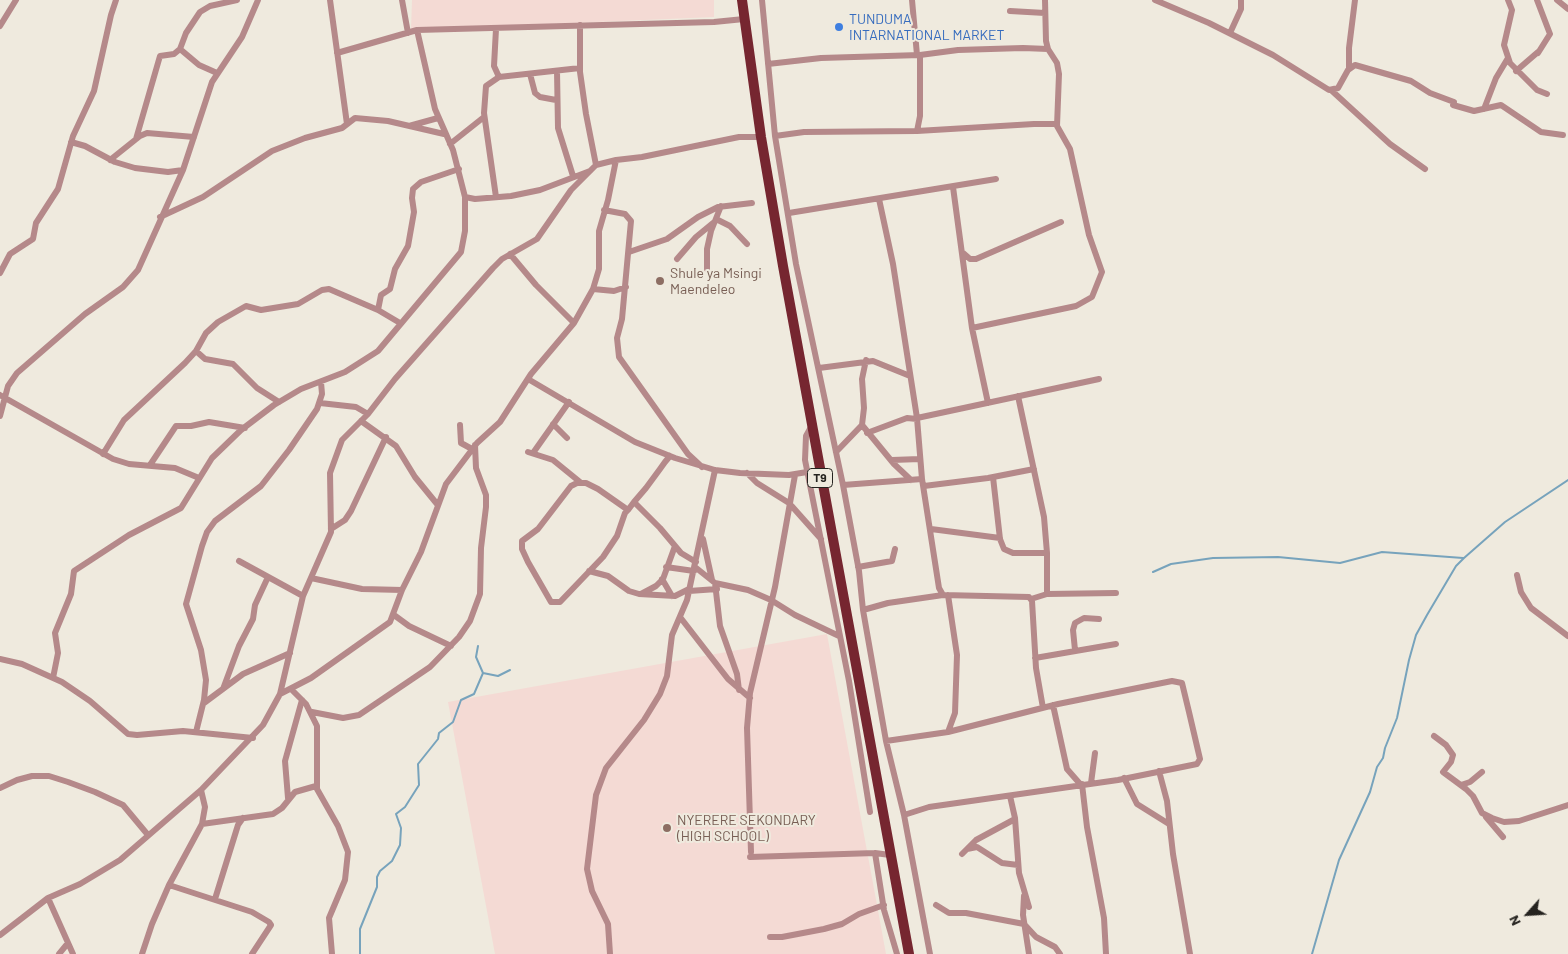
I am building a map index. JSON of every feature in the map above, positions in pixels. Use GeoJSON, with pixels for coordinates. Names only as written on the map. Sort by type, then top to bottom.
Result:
{"type":"FeatureCollection","features":[{"type":"Feature","properties":{"kind":"highway","name":"T9"},"geometry":{"type":"LineString","coordinates":[[742,0],[761,137],[782,266],[909,954]]}},
{"type":"Feature","properties":{"kind":"street"},"geometry":{"type":"LineString","coordinates":[[0,26],[16,0]]}},
{"type":"Feature","properties":{"kind":"street"},"geometry":{"type":"LineString","coordinates":[[0,274],[10,254],[34,238],[37,221],[58,189],[71,142],[94,91],[116,0]]}},
{"type":"Feature","properties":{"kind":"street"},"geometry":{"type":"LineString","coordinates":[[136,140],[160,56],[174,54],[180,49],[186,33],[200,12],[210,6],[236,0]]}},
{"type":"Feature","properties":{"kind":"street"},"geometry":{"type":"LineString","coordinates":[[0,416],[2,396],[12,379],[26,364],[133,277],[142,262],[160,217],[183,170],[217,73],[242,37],[258,0]]}},
{"type":"Feature","properties":{"kind":"street"},"geometry":{"type":"LineString","coordinates":[[330,0],[347,124]]}},
{"type":"Feature","properties":{"kind":"street"},"geometry":{"type":"LineString","coordinates":[[402,0],[408,33]]}},
{"type":"Feature","properties":{"kind":"street"},"geometry":{"type":"LineString","coordinates":[[762,0],[775,136],[796,264],[843,485],[886,741],[904,815],[930,954]]}},
{"type":"Feature","properties":{"kind":"street"},"geometry":{"type":"LineString","coordinates":[[912,0],[918,55],[920,116],[917,131]]}},
{"type":"Feature","properties":{"kind":"street"},"geometry":{"type":"LineString","coordinates":[[972,328],[1076,306],[1092,297],[1102,272],[1089,235],[1070,149],[1057,124],[1057,62],[1048,50],[1044,13],[1045,0]]}},
{"type":"Feature","properties":{"kind":"street"},"geometry":{"type":"LineString","coordinates":[[1156,0],[1230,33],[1331,90],[1390,144],[1425,169]]}},
{"type":"Feature","properties":{"kind":"street"},"geometry":{"type":"LineString","coordinates":[[1230,33],[1240,9],[1241,0]]}},
{"type":"Feature","properties":{"kind":"street"},"geometry":{"type":"LineString","coordinates":[[1331,90],[1338,88],[1349,68],[1349,48],[1355,0]]}},
{"type":"Feature","properties":{"kind":"street"},"geometry":{"type":"LineString","coordinates":[[1508,0],[1512,10],[1504,39],[1508,58],[1516,70],[1538,90],[1547,94]]}},
{"type":"Feature","properties":{"kind":"street"},"geometry":{"type":"LineString","coordinates":[[1516,70],[1538,52],[1550,34],[1537,0]]}},
{"type":"Feature","properties":{"kind":"street"},"geometry":{"type":"LineString","coordinates":[[1557,0],[1568,9]]}},
{"type":"Feature","properties":{"kind":"street"},"geometry":{"type":"LineString","coordinates":[[1010,11],[1044,13]]}},
{"type":"Feature","properties":{"kind":"street"},"geometry":{"type":"LineString","coordinates":[[337,54],[417,30],[714,22],[744,18]]}},
{"type":"Feature","properties":{"kind":"street"},"geometry":{"type":"LineString","coordinates":[[580,25],[580,68],[586,114],[596,165]]}},
{"type":"Feature","properties":{"kind":"street"},"geometry":{"type":"LineString","coordinates":[[496,29],[494,66],[499,77]]}},
{"type":"Feature","properties":{"kind":"street"},"geometry":{"type":"LineString","coordinates":[[53,678],[58,653],[56,633],[71,594],[74,571],[129,535],[181,508],[212,458],[245,428],[279,402],[301,389],[345,372],[369,358],[385,342],[461,252],[465,231],[465,198],[450,144],[438,118],[417,30]]}},
{"type":"Feature","properties":{"kind":"street"},"geometry":{"type":"LineString","coordinates":[[768,64],[821,58],[918,55],[958,50],[1023,48],[1048,50]]}},
{"type":"Feature","properties":{"kind":"street"},"geometry":{"type":"LineString","coordinates":[[180,49],[199,65],[217,73]]}},
{"type":"Feature","properties":{"kind":"street"},"geometry":{"type":"LineString","coordinates":[[1484,109],[1496,78],[1508,58]]}},
{"type":"Feature","properties":{"kind":"street"},"geometry":{"type":"LineString","coordinates":[[1349,68],[1355,65],[1370,68],[1382,74],[1411,81],[1453,104],[1474,111],[1501,105],[1541,132],[1563,135]]}},
{"type":"Feature","properties":{"kind":"street"},"geometry":{"type":"LineString","coordinates":[[496,197],[484,117],[486,86],[499,77],[580,68]]}},
{"type":"Feature","properties":{"kind":"street"},"geometry":{"type":"LineString","coordinates":[[557,71],[556,100],[558,128],[573,176]]}},
{"type":"Feature","properties":{"kind":"street"},"geometry":{"type":"LineString","coordinates":[[530,74],[535,93],[540,97],[556,100]]}},
{"type":"Feature","properties":{"kind":"street"},"geometry":{"type":"LineString","coordinates":[[450,144],[484,117]]}},
{"type":"Feature","properties":{"kind":"street"},"geometry":{"type":"LineString","coordinates":[[160,217],[203,197],[272,151],[347,124],[355,118],[388,121],[444,134]]}},
{"type":"Feature","properties":{"kind":"street"},"geometry":{"type":"LineString","coordinates":[[408,127],[438,118]]}},
{"type":"Feature","properties":{"kind":"street"},"geometry":{"type":"LineString","coordinates":[[775,136],[804,132],[917,131],[1057,124]]}},
{"type":"Feature","properties":{"kind":"street"},"geometry":{"type":"LineString","coordinates":[[110,160],[136,140],[151,133],[194,137]]}},
{"type":"Feature","properties":{"kind":"street"},"geometry":{"type":"LineString","coordinates":[[0,935],[48,898],[104,871],[201,790],[253,738],[263,725],[280,694],[303,596],[331,529],[330,472],[334,456],[346,434],[368,414],[395,379],[493,268],[510,254],[525,247],[544,232],[571,190],[596,165],[739,137],[761,137]]}},
{"type":"Feature","properties":{"kind":"street"},"geometry":{"type":"LineString","coordinates":[[71,142],[85,146],[110,160],[143,169],[168,172],[183,170]]}},
{"type":"Feature","properties":{"kind":"street"},"geometry":{"type":"LineString","coordinates":[[280,694],[291,689],[384,628],[394,616],[402,590],[421,552],[437,504],[446,484],[474,447],[500,422],[528,379],[574,323],[593,289],[599,275],[598,231],[610,192],[616,160]]}},
{"type":"Feature","properties":{"kind":"street"},"geometry":{"type":"LineString","coordinates":[[378,310],[381,296],[390,289],[395,269],[408,246],[414,212],[412,198],[414,189],[421,182],[458,170]]}},
{"type":"Feature","properties":{"kind":"street"},"geometry":{"type":"LineString","coordinates":[[465,198],[496,197],[540,190],[573,176],[591,171]]}},
{"type":"Feature","properties":{"kind":"street"},"geometry":{"type":"LineString","coordinates":[[789,213],[996,179]]}},
{"type":"Feature","properties":{"kind":"street"},"geometry":{"type":"LineString","coordinates":[[953,186],[972,328],[988,402]]}},
{"type":"Feature","properties":{"kind":"street"},"geometry":{"type":"LineString","coordinates":[[879,199],[888,235],[917,418],[920,459],[939,588],[945,595],[957,656],[955,713],[948,732]]}},
{"type":"Feature","properties":{"kind":"street"},"geometry":{"type":"LineString","coordinates":[[629,252],[667,239],[698,217],[721,206],[752,203]]}},
{"type":"Feature","properties":{"kind":"street"},"geometry":{"type":"LineString","coordinates":[[707,269],[707,249],[721,206]]}},
{"type":"Feature","properties":{"kind":"street"},"geometry":{"type":"LineString","coordinates":[[604,210],[630,217],[632,226],[622,319],[617,338],[619,357],[688,454],[702,467]]}},
{"type":"Feature","properties":{"kind":"street"},"geometry":{"type":"LineString","coordinates":[[715,221],[730,226],[747,244]]}},
{"type":"Feature","properties":{"kind":"street"},"geometry":{"type":"LineString","coordinates":[[677,259],[696,237],[715,221]]}},
{"type":"Feature","properties":{"kind":"street"},"geometry":{"type":"LineString","coordinates":[[962,252],[970,259],[976,259],[1061,222]]}},
{"type":"Feature","properties":{"kind":"street"},"geometry":{"type":"LineString","coordinates":[[778,237],[792,234]]}},
{"type":"Feature","properties":{"kind":"street"},"geometry":{"type":"LineString","coordinates":[[510,254],[536,285],[574,323]]}},
{"type":"Feature","properties":{"kind":"street"},"geometry":{"type":"LineString","coordinates":[[782,266],[796,264]]}},
{"type":"Feature","properties":{"kind":"street"},"geometry":{"type":"LineString","coordinates":[[593,289],[614,291],[626,287]]}},
{"type":"Feature","properties":{"kind":"street"},"geometry":{"type":"LineString","coordinates":[[103,454],[124,420],[196,352],[210,329],[246,306],[261,310],[298,304],[325,289],[378,310],[400,323]]}},
{"type":"Feature","properties":{"kind":"street"},"geometry":{"type":"LineString","coordinates":[[196,352],[205,358],[233,364],[251,383],[279,402]]}},
{"type":"Feature","properties":{"kind":"street"},"geometry":{"type":"LineString","coordinates":[[836,452],[862,425],[864,408],[862,380],[866,360]]}},
{"type":"Feature","properties":{"kind":"street"},"geometry":{"type":"LineString","coordinates":[[819,368],[873,360],[910,376]]}},
{"type":"Feature","properties":{"kind":"street"},"geometry":{"type":"LineString","coordinates":[[528,379],[635,442],[702,467],[747,473],[795,474],[807,472]]}},
{"type":"Feature","properties":{"kind":"street"},"geometry":{"type":"LineString","coordinates":[[867,432],[907,418],[917,418],[1098,379]]}},
{"type":"Feature","properties":{"kind":"street"},"geometry":{"type":"LineString","coordinates":[[196,732],[204,702],[206,680],[201,650],[186,604],[207,532],[221,515],[267,480],[320,403],[321,382]]}},
{"type":"Feature","properties":{"kind":"street"},"geometry":{"type":"LineString","coordinates":[[2,396],[103,454],[129,464],[175,468],[199,478]]}},
{"type":"Feature","properties":{"kind":"street"},"geometry":{"type":"LineString","coordinates":[[1018,396],[1044,517],[1047,553],[1047,594]]}},
{"type":"Feature","properties":{"kind":"street"},"geometry":{"type":"LineString","coordinates":[[568,402],[531,452],[554,460],[580,482],[598,489],[628,510]]}},
{"type":"Feature","properties":{"kind":"street"},"geometry":{"type":"LineString","coordinates":[[320,403],[356,406],[368,414]]}},
{"type":"Feature","properties":{"kind":"street"},"geometry":{"type":"LineString","coordinates":[[361,421],[386,437],[399,449],[415,477],[437,504]]}},
{"type":"Feature","properties":{"kind":"street"},"geometry":{"type":"LineString","coordinates":[[150,465],[176,426],[191,426],[209,422],[245,428]]}},
{"type":"Feature","properties":{"kind":"street"},"geometry":{"type":"LineString","coordinates":[[552,424],[567,438]]}},
{"type":"Feature","properties":{"kind":"street"},"geometry":{"type":"LineString","coordinates":[[460,425],[461,443],[474,447]]}},
{"type":"Feature","properties":{"kind":"street"},"geometry":{"type":"LineString","coordinates":[[862,425],[911,480]]}},
{"type":"Feature","properties":{"kind":"street"},"geometry":{"type":"LineString","coordinates":[[811,427],[804,445],[807,472],[822,540],[870,812]]}},
{"type":"Feature","properties":{"kind":"street"},"geometry":{"type":"LineString","coordinates":[[331,529],[345,520],[351,511],[386,437]]}},
{"type":"Feature","properties":{"kind":"street"},"geometry":{"type":"LineString","coordinates":[[312,712],[343,718],[359,715],[430,667],[451,646],[470,622],[480,594],[481,548],[486,502],[476,468],[474,447]]}},
{"type":"Feature","properties":{"kind":"street"},"geometry":{"type":"LineString","coordinates":[[580,482],[571,486],[538,529],[522,541],[522,549],[546,594],[554,603],[560,602],[613,544],[628,510],[670,456]]}},
{"type":"Feature","properties":{"kind":"street"},"geometry":{"type":"LineString","coordinates":[[892,460],[920,459]]}},
{"type":"Feature","properties":{"kind":"street"},"geometry":{"type":"LineString","coordinates":[[843,485],[911,480],[923,482],[993,476],[1034,469]]}},
{"type":"Feature","properties":{"kind":"street"},"geometry":{"type":"LineString","coordinates":[[610,954],[608,924],[592,891],[587,869],[596,795],[606,768],[644,720],[660,694],[667,676],[672,635],[680,618],[695,567],[715,470]]}},
{"type":"Feature","properties":{"kind":"street"},"geometry":{"type":"LineString","coordinates":[[747,473],[757,483],[789,503],[822,540]]}},
{"type":"Feature","properties":{"kind":"street"},"geometry":{"type":"LineString","coordinates":[[795,474],[750,698],[747,728],[750,855],[874,853],[890,855]]}},
{"type":"Feature","properties":{"kind":"street"},"geometry":{"type":"LineString","coordinates":[[993,476],[1002,546],[1007,552],[1047,553]]}},
{"type":"Feature","properties":{"kind":"street"},"geometry":{"type":"LineString","coordinates":[[634,502],[695,567],[715,584]]}},
{"type":"Feature","properties":{"kind":"street"},"geometry":{"type":"LineString","coordinates":[[930,528],[1000,538]]}},
{"type":"Feature","properties":{"kind":"street"},"geometry":{"type":"LineString","coordinates":[[703,535],[715,584],[720,626],[737,674],[739,690]]}},
{"type":"Feature","properties":{"kind":"street"},"geometry":{"type":"LineString","coordinates":[[641,594],[656,586],[662,579],[675,546]]}},
{"type":"Feature","properties":{"kind":"street"},"geometry":{"type":"LineString","coordinates":[[858,566],[892,561],[894,549]]}},
{"type":"Feature","properties":{"kind":"street"},"geometry":{"type":"LineString","coordinates":[[239,561],[303,596]]}},
{"type":"Feature","properties":{"kind":"street"},"geometry":{"type":"LineString","coordinates":[[666,567],[695,567]]}},
{"type":"Feature","properties":{"kind":"street"},"geometry":{"type":"LineString","coordinates":[[589,571],[608,576],[629,591],[641,594],[672,596],[715,584],[748,590],[839,636]]}},
{"type":"Feature","properties":{"kind":"street"},"geometry":{"type":"LineString","coordinates":[[1517,575],[1521,592],[1531,608],[1568,636]]}},
{"type":"Feature","properties":{"kind":"street"},"geometry":{"type":"LineString","coordinates":[[223,689],[238,646],[253,619],[255,605],[268,576]]}},
{"type":"Feature","properties":{"kind":"street"},"geometry":{"type":"LineString","coordinates":[[312,578],[362,589],[402,590]]}},
{"type":"Feature","properties":{"kind":"street"},"geometry":{"type":"LineString","coordinates":[[662,579],[672,596]]}},
{"type":"Feature","properties":{"kind":"street"},"geometry":{"type":"LineString","coordinates":[[863,610],[888,603],[945,595],[1025,596],[1031,599],[1047,594],[1116,593]]}},
{"type":"Feature","properties":{"kind":"street"},"geometry":{"type":"LineString","coordinates":[[1031,599],[1035,658],[1043,708]]}},
{"type":"Feature","properties":{"kind":"street"},"geometry":{"type":"LineString","coordinates":[[394,616],[451,646]]}},
{"type":"Feature","properties":{"kind":"street"},"geometry":{"type":"LineString","coordinates":[[680,618],[739,690],[750,698]]}},
{"type":"Feature","properties":{"kind":"street"},"geometry":{"type":"LineString","coordinates":[[1075,650],[1073,630],[1075,623],[1084,618],[1099,619]]}},
{"type":"Feature","properties":{"kind":"street"},"geometry":{"type":"LineString","coordinates":[[1035,658],[1116,644]]}},
{"type":"Feature","properties":{"kind":"street"},"geometry":{"type":"LineString","coordinates":[[204,702],[243,674],[290,653]]}},
{"type":"Feature","properties":{"kind":"street"},"geometry":{"type":"LineString","coordinates":[[0,660],[22,664],[53,678],[90,701],[128,734],[196,732],[253,738]]}},
{"type":"Feature","properties":{"kind":"street"},"geometry":{"type":"LineString","coordinates":[[886,741],[948,732],[1053,705],[1172,681],[1181,682],[1200,760],[1197,764],[1124,778],[929,807],[904,815]]}},
{"type":"Feature","properties":{"kind":"street"},"geometry":{"type":"LineString","coordinates":[[291,689],[312,712],[319,735],[316,786],[338,826],[348,852],[345,880],[329,918],[332,954]]}},
{"type":"Feature","properties":{"kind":"street"},"geometry":{"type":"LineString","coordinates":[[288,798],[285,761],[302,700]]}},
{"type":"Feature","properties":{"kind":"street"},"geometry":{"type":"LineString","coordinates":[[1053,705],[1067,769],[1082,785],[1087,827],[1104,918],[1106,954]]}},
{"type":"Feature","properties":{"kind":"street"},"geometry":{"type":"LineString","coordinates":[[1434,736],[1446,745],[1453,755],[1452,762],[1443,772],[1473,796],[1484,814],[1503,837]]}},
{"type":"Feature","properties":{"kind":"street"},"geometry":{"type":"LineString","coordinates":[[1092,783],[1095,753]]}},
{"type":"Feature","properties":{"kind":"street"},"geometry":{"type":"LineString","coordinates":[[1159,771],[1165,788],[1190,954]]}},
{"type":"Feature","properties":{"kind":"street"},"geometry":{"type":"LineString","coordinates":[[1461,785],[1470,782],[1482,772]]}},
{"type":"Feature","properties":{"kind":"street"},"geometry":{"type":"LineString","coordinates":[[0,788],[17,780],[32,776],[49,776],[68,782],[122,805],[148,835]]}},
{"type":"Feature","properties":{"kind":"street"},"geometry":{"type":"LineString","coordinates":[[1124,778],[1137,804],[1169,824]]}},
{"type":"Feature","properties":{"kind":"street"},"geometry":{"type":"LineString","coordinates":[[202,824],[273,814],[282,808],[288,798],[304,788],[316,786]]}},
{"type":"Feature","properties":{"kind":"street"},"geometry":{"type":"LineString","coordinates":[[142,954],[152,924],[169,885],[202,824],[205,807],[201,790]]}},
{"type":"Feature","properties":{"kind":"street"},"geometry":{"type":"LineString","coordinates":[[1010,796],[1015,819],[1018,865],[1029,907]]}},
{"type":"Feature","properties":{"kind":"street"},"geometry":{"type":"LineString","coordinates":[[1484,814],[1504,822],[1519,821],[1568,805]]}},
{"type":"Feature","properties":{"kind":"street"},"geometry":{"type":"LineString","coordinates":[[215,899],[238,826],[243,818]]}},
{"type":"Feature","properties":{"kind":"street"},"geometry":{"type":"LineString","coordinates":[[1015,819],[976,840],[964,852],[977,847],[1002,863],[1018,865]]}},
{"type":"Feature","properties":{"kind":"street"},"geometry":{"type":"LineString","coordinates":[[874,853],[884,905],[897,954]]}},
{"type":"Feature","properties":{"kind":"street"},"geometry":{"type":"LineString","coordinates":[[169,885],[215,899],[262,917],[269,922],[270,926],[252,954]]}},
{"type":"Feature","properties":{"kind":"street"},"geometry":{"type":"LineString","coordinates":[[1024,893],[1024,924],[1029,954]]}},
{"type":"Feature","properties":{"kind":"street"},"geometry":{"type":"LineString","coordinates":[[48,898],[73,954]]}},
{"type":"Feature","properties":{"kind":"street"},"geometry":{"type":"LineString","coordinates":[[770,937],[782,937],[833,926],[884,905]]}},
{"type":"Feature","properties":{"kind":"street"},"geometry":{"type":"LineString","coordinates":[[936,905],[949,913],[966,913],[1024,924],[1036,937],[1055,947],[1060,954]]}},
{"type":"Feature","properties":{"kind":"street"},"geometry":{"type":"LineString","coordinates":[[59,954],[68,943]]}},
{"type":"Feature","properties":{"kind":"shaded area"},"geometry":{"type":"Polygon","coordinates":[[[412,0],[714,0],[714,17],[411,30],[412,0]]]}},
{"type":"Feature","properties":{"kind":"shaded area","name":"NYERERE SEKONDARY (HIGH SCHOOL)"},"geometry":{"type":"Polygon","coordinates":[[[827,634],[886,954],[495,954],[448,702],[827,634]]]}},
{"type":"Feature","properties":{"kind":"waterway"},"geometry":{"type":"LineString","coordinates":[[1312,954],[1339,860],[1370,792],[1377,767],[1383,758],[1397,718],[1416,635],[1456,566],[1505,522],[1568,480]]}},
{"type":"Feature","properties":{"kind":"waterway"},"geometry":{"type":"LineString","coordinates":[[1153,572],[1171,564],[1213,558],[1278,557],[1340,563],[1382,552],[1463,558]]}},
{"type":"Feature","properties":{"kind":"waterway"},"geometry":{"type":"LineString","coordinates":[[478,646],[476,657],[483,673],[498,676],[510,670]]}},
{"type":"Feature","properties":{"kind":"waterway"},"geometry":{"type":"LineString","coordinates":[[360,954],[360,929],[377,887],[377,877],[380,871],[392,861],[400,845],[401,828],[396,814],[405,807],[419,785],[418,764],[438,739],[439,733],[453,722],[461,700],[474,694],[483,673]]}},
{"type":"Feature","properties":{"kind":"place","name":"TUNDUMA INTARNATIONAL MARKET"},"geometry":{"type":"Point","coordinates":[839,27]}},
{"type":"Feature","properties":{"kind":"place","name":"Shule ya Msingi Maendeleo"},"geometry":{"type":"Point","coordinates":[660,281]}},
{"type":"Feature","properties":{"kind":"place","name":"NYERERE SEKONDARY (HIGH SCHOOL)"},"geometry":{"type":"Point","coordinates":[667,828]}}]}
